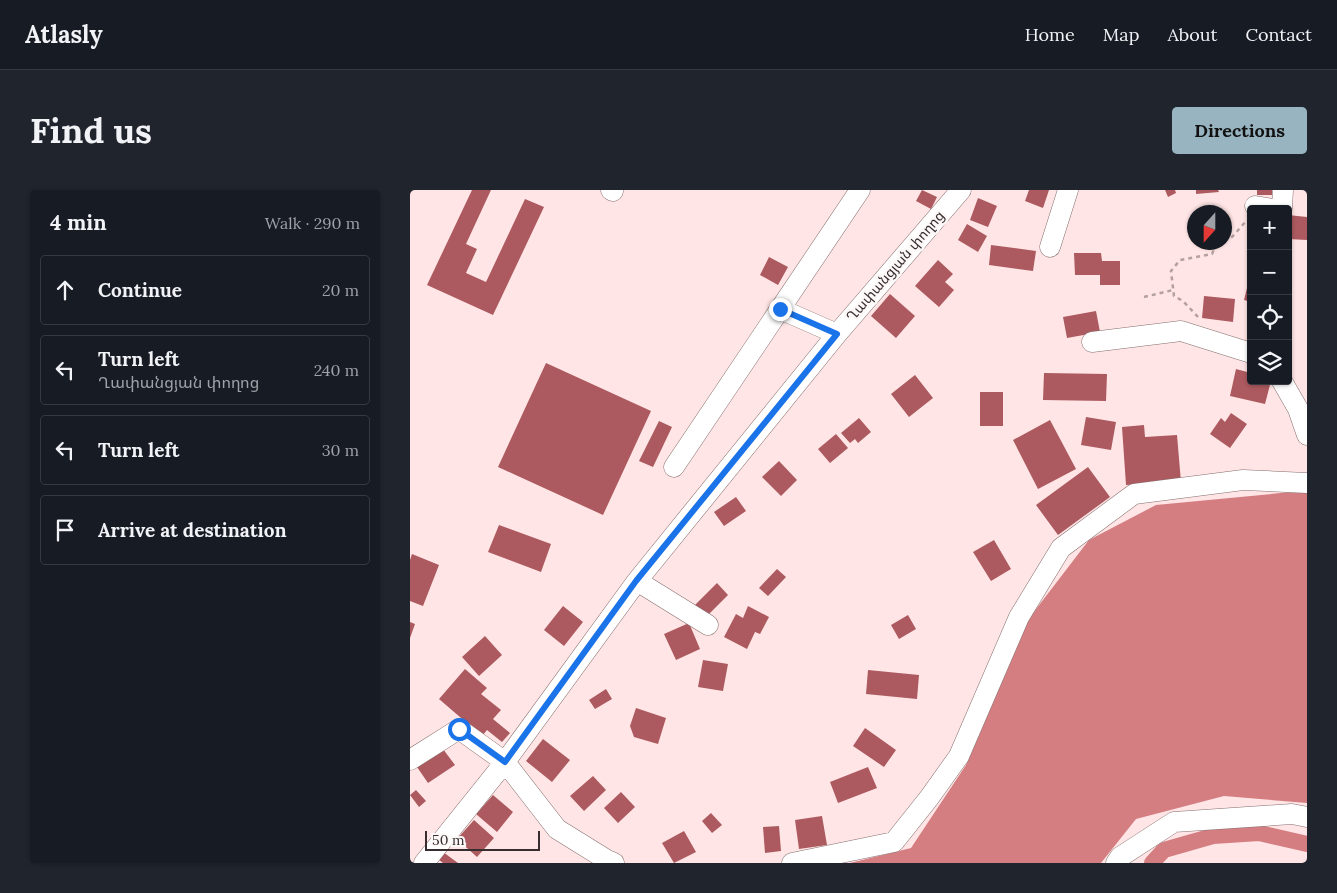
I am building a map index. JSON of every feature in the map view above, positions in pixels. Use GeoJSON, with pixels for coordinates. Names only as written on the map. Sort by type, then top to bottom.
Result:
{"type":"FeatureCollection","features":[{"type":"Feature","properties":{"kind":"street"},"geometry":{"type":"LineString","coordinates":[[674,467],[860,190]]}},
{"type":"Feature","properties":{"kind":"street","name":"Ղափանցյան փողոց"},"geometry":{"type":"LineString","coordinates":[[424,863],[505,762],[636,581],[837,334],[960,190]]}},
{"type":"Feature","properties":{"kind":"street"},"geometry":{"type":"LineString","coordinates":[[1050,247],[1068,190]]}},
{"type":"Feature","properties":{"kind":"street"},"geometry":{"type":"LineString","coordinates":[[1282,205],[1283,190]]}},
{"type":"Feature","properties":{"kind":"street"},"geometry":{"type":"LineString","coordinates":[[780,309],[837,334]]}},
{"type":"Feature","properties":{"kind":"street"},"geometry":{"type":"LineString","coordinates":[[1092,342],[1181,331],[1247,352]]}},
{"type":"Feature","properties":{"kind":"street"},"geometry":{"type":"LineString","coordinates":[[1284,385],[1298,410],[1307,435]]}},
{"type":"Feature","properties":{"kind":"street"},"geometry":{"type":"LineString","coordinates":[[792,863],[894,842],[930,798],[959,756],[1019,618],[1061,548],[1134,494],[1242,480],[1307,483]]}},
{"type":"Feature","properties":{"kind":"street"},"geometry":{"type":"LineString","coordinates":[[636,581],[708,625]]}},
{"type":"Feature","properties":{"kind":"street"},"geometry":{"type":"LineString","coordinates":[[410,760],[459,729],[505,762],[557,829],[614,863]]}},
{"type":"Feature","properties":{"kind":"street"},"geometry":{"type":"LineString","coordinates":[[1116,863],[1120,857],[1174,822],[1292,814],[1307,817]]}},
{"type":"Feature","properties":{"kind":"path"},"geometry":{"type":"LineString","coordinates":[[1232,237],[1247,222]]}},
{"type":"Feature","properties":{"kind":"path"},"geometry":{"type":"LineString","coordinates":[[1174,296],[1171,270],[1180,260],[1212,254],[1214,250]]}},
{"type":"Feature","properties":{"kind":"path"},"geometry":{"type":"LineString","coordinates":[[1144,297],[1173,290]]}},
{"type":"Feature","properties":{"kind":"shaded area"},"geometry":{"type":"Polygon","coordinates":[[[1307,492],[1307,803],[1224,796],[1136,819],[1101,863],[850,863],[911,848],[966,765],[1020,630],[1089,540],[1156,505],[1307,492]]]}},
{"type":"Feature","properties":{"kind":"building"},"geometry":{"type":"Polygon","coordinates":[[[472,190],[491,190],[466,244],[477,249],[466,273],[486,282],[525,199],[544,207],[493,315],[427,285],[472,190]]]}},
{"type":"Feature","properties":{"kind":"building"},"geometry":{"type":"Polygon","coordinates":[[[922,190],[937,197],[931,209],[916,201],[922,190]]]}},
{"type":"Feature","properties":{"kind":"building"},"geometry":{"type":"Polygon","coordinates":[[[1029,190],[1049,190],[1043,208],[1025,201],[1029,190]]]}},
{"type":"Feature","properties":{"kind":"building"},"geometry":{"type":"Polygon","coordinates":[[[1165,190],[1175,190],[1176,193],[1168,197],[1165,190]]]}},
{"type":"Feature","properties":{"kind":"building"},"geometry":{"type":"Polygon","coordinates":[[[1196,190],[1218,190],[1219,192],[1196,194],[1196,190]]]}},
{"type":"Feature","properties":{"kind":"building"},"geometry":{"type":"Polygon","coordinates":[[[1257,190],[1272,190],[1272,195],[1257,195],[1257,190]]]}},
{"type":"Feature","properties":{"kind":"building"},"geometry":{"type":"Polygon","coordinates":[[[978,198],[997,206],[988,227],[970,220],[978,198]]]}},
{"type":"Feature","properties":{"kind":"building"},"geometry":{"type":"Polygon","coordinates":[[[1292,215],[1307,217],[1307,240],[1292,239],[1292,215]]]}},
{"type":"Feature","properties":{"kind":"building"},"geometry":{"type":"Polygon","coordinates":[[[967,224],[987,236],[978,252],[958,240],[967,224]]]}},
{"type":"Feature","properties":{"kind":"building"},"geometry":{"type":"Polygon","coordinates":[[[991,245],[1036,251],[1033,271],[989,265],[991,245]]]}},
{"type":"Feature","properties":{"kind":"building"},"geometry":{"type":"Polygon","coordinates":[[[1074,253],[1101,253],[1102,261],[1120,261],[1120,285],[1100,285],[1100,275],[1075,275],[1074,253]]]}},
{"type":"Feature","properties":{"kind":"building"},"geometry":{"type":"Polygon","coordinates":[[[769,257],[788,267],[778,285],[760,275],[769,257]]]}},
{"type":"Feature","properties":{"kind":"building"},"geometry":{"type":"Polygon","coordinates":[[[938,260],[953,274],[945,282],[954,290],[939,307],[915,286],[938,260]]]}},
{"type":"Feature","properties":{"kind":"building"},"geometry":{"type":"Polygon","coordinates":[[[1247,288],[1247,301],[1244,300],[1247,288]]]}},
{"type":"Feature","properties":{"kind":"building"},"geometry":{"type":"Polygon","coordinates":[[[890,294],[915,316],[896,338],[871,316],[890,294]]]}},
{"type":"Feature","properties":{"kind":"building"},"geometry":{"type":"Polygon","coordinates":[[[1204,296],[1235,299],[1233,322],[1202,318],[1204,296]]]}},
{"type":"Feature","properties":{"kind":"building"},"geometry":{"type":"Polygon","coordinates":[[[1096,311],[1100,332],[1067,338],[1063,317],[1096,311]]]}},
{"type":"Feature","properties":{"kind":"building"},"geometry":{"type":"Polygon","coordinates":[[[546,363],[651,411],[603,515],[498,467],[546,363]]]}},
{"type":"Feature","properties":{"kind":"building"},"geometry":{"type":"Polygon","coordinates":[[[1236,369],[1247,372],[1247,385],[1270,385],[1265,404],[1230,396],[1236,369]]]}},
{"type":"Feature","properties":{"kind":"building"},"geometry":{"type":"Polygon","coordinates":[[[1044,373],[1107,374],[1106,401],[1043,400],[1044,373]]]}},
{"type":"Feature","properties":{"kind":"building"},"geometry":{"type":"Polygon","coordinates":[[[915,375],[933,398],[909,417],[891,394],[915,375]]]}},
{"type":"Feature","properties":{"kind":"building"},"geometry":{"type":"Polygon","coordinates":[[[980,392],[1003,392],[1003,426],[980,426],[980,392]]]}},
{"type":"Feature","properties":{"kind":"building"},"geometry":{"type":"Polygon","coordinates":[[[1231,413],[1247,424],[1230,448],[1210,434],[1221,418],[1225,422],[1231,413]]]}},
{"type":"Feature","properties":{"kind":"building"},"geometry":{"type":"Polygon","coordinates":[[[1086,417],[1116,422],[1111,450],[1081,445],[1086,417]]]}},
{"type":"Feature","properties":{"kind":"building"},"geometry":{"type":"Polygon","coordinates":[[[859,418],[871,432],[858,443],[855,439],[850,443],[841,433],[859,418]]]}},
{"type":"Feature","properties":{"kind":"building"},"geometry":{"type":"Polygon","coordinates":[[[1050,420],[1076,469],[1038,489],[1013,440],[1050,420]]]}},
{"type":"Feature","properties":{"kind":"building"},"geometry":{"type":"Polygon","coordinates":[[[659,421],[672,427],[653,467],[639,461],[659,421]]]}},
{"type":"Feature","properties":{"kind":"building"},"geometry":{"type":"Polygon","coordinates":[[[1144,425],[1145,437],[1177,435],[1181,482],[1126,485],[1122,427],[1144,425]]]}},
{"type":"Feature","properties":{"kind":"building"},"geometry":{"type":"Polygon","coordinates":[[[836,434],[848,448],[830,463],[818,449],[836,434]]]}},
{"type":"Feature","properties":{"kind":"building"},"geometry":{"type":"Polygon","coordinates":[[[779,461],[797,480],[781,496],[762,477],[779,461]]]}},
{"type":"Feature","properties":{"kind":"building"},"geometry":{"type":"Polygon","coordinates":[[[1088,467],[1110,497],[1058,535],[1036,505],[1088,467]]]}},
{"type":"Feature","properties":{"kind":"building"},"geometry":{"type":"Polygon","coordinates":[[[736,497],[746,511],[724,526],[714,512],[736,497]]]}},
{"type":"Feature","properties":{"kind":"building"},"geometry":{"type":"Polygon","coordinates":[[[499,525],[551,544],[541,572],[488,552],[499,525]]]}},
{"type":"Feature","properties":{"kind":"building"},"geometry":{"type":"Polygon","coordinates":[[[994,540],[1011,569],[991,581],[973,552],[994,540]]]}},
{"type":"Feature","properties":{"kind":"building"},"geometry":{"type":"Polygon","coordinates":[[[412,554],[439,565],[423,606],[410,601],[410,560],[412,554]]]}},
{"type":"Feature","properties":{"kind":"building"},"geometry":{"type":"Polygon","coordinates":[[[777,569],[786,577],[768,596],[759,588],[777,569]]]}},
{"type":"Feature","properties":{"kind":"building"},"geometry":{"type":"Polygon","coordinates":[[[717,583],[728,595],[707,616],[695,605],[717,583]]]}},
{"type":"Feature","properties":{"kind":"building"},"geometry":{"type":"Polygon","coordinates":[[[563,606],[583,622],[564,646],[544,630],[563,606]]]}},
{"type":"Feature","properties":{"kind":"building"},"geometry":{"type":"Polygon","coordinates":[[[748,606],[769,617],[760,634],[755,632],[747,649],[724,637],[736,614],[743,618],[748,606]]]}},
{"type":"Feature","properties":{"kind":"building"},"geometry":{"type":"Polygon","coordinates":[[[908,615],[916,629],[899,639],[891,625],[908,615]]]}},
{"type":"Feature","properties":{"kind":"building"},"geometry":{"type":"Polygon","coordinates":[[[410,622],[415,624],[410,638],[410,622]]]}},
{"type":"Feature","properties":{"kind":"building"},"geometry":{"type":"Polygon","coordinates":[[[689,623],[700,649],[676,660],[664,634],[689,623]]]}},
{"type":"Feature","properties":{"kind":"building"},"geometry":{"type":"Polygon","coordinates":[[[485,636],[502,655],[479,676],[462,657],[485,636]]]}},
{"type":"Feature","properties":{"kind":"building"},"geometry":{"type":"Polygon","coordinates":[[[703,660],[728,664],[723,691],[698,687],[703,660]]]}},
{"type":"Feature","properties":{"kind":"building"},"geometry":{"type":"Polygon","coordinates":[[[465,669],[487,688],[481,694],[501,710],[493,719],[510,733],[502,742],[487,730],[482,736],[439,699],[465,669]]]}},
{"type":"Feature","properties":{"kind":"building"},"geometry":{"type":"Polygon","coordinates":[[[868,670],[919,675],[917,699],[866,694],[868,670]]]}},
{"type":"Feature","properties":{"kind":"building"},"geometry":{"type":"Polygon","coordinates":[[[606,689],[612,699],[595,709],[589,700],[606,689]]]}},
{"type":"Feature","properties":{"kind":"building"},"geometry":{"type":"Polygon","coordinates":[[[636,708],[666,718],[658,744],[634,737],[630,726],[636,708]]]}},
{"type":"Feature","properties":{"kind":"building"},"geometry":{"type":"Polygon","coordinates":[[[865,728],[896,750],[884,767],[853,746],[865,728]]]}},
{"type":"Feature","properties":{"kind":"building"},"geometry":{"type":"Polygon","coordinates":[[[543,739],[570,760],[552,782],[526,761],[543,739]]]}},
{"type":"Feature","properties":{"kind":"building"},"geometry":{"type":"Polygon","coordinates":[[[443,749],[455,765],[428,783],[417,767],[443,749]]]}},
{"type":"Feature","properties":{"kind":"building"},"geometry":{"type":"Polygon","coordinates":[[[868,767],[877,788],[838,803],[830,782],[868,767]]]}},
{"type":"Feature","properties":{"kind":"building"},"geometry":{"type":"Polygon","coordinates":[[[593,776],[606,790],[584,811],[570,796],[593,776]]]}},
{"type":"Feature","properties":{"kind":"building"},"geometry":{"type":"Polygon","coordinates":[[[416,790],[426,801],[419,807],[410,795],[416,790]]]}},
{"type":"Feature","properties":{"kind":"building"},"geometry":{"type":"Polygon","coordinates":[[[621,792],[635,807],[618,823],[604,808],[621,792]]]}},
{"type":"Feature","properties":{"kind":"building"},"geometry":{"type":"Polygon","coordinates":[[[493,795],[513,812],[497,832],[476,814],[493,795]]]}},
{"type":"Feature","properties":{"kind":"building"},"geometry":{"type":"Polygon","coordinates":[[[711,813],[722,825],[712,833],[702,821],[711,813]]]}},
{"type":"Feature","properties":{"kind":"building"},"geometry":{"type":"Polygon","coordinates":[[[822,816],[827,845],[799,849],[795,820],[822,816]]]}},
{"type":"Feature","properties":{"kind":"building"},"geometry":{"type":"Polygon","coordinates":[[[474,820],[494,838],[477,857],[457,839],[474,820]]]}},
{"type":"Feature","properties":{"kind":"building"},"geometry":{"type":"Polygon","coordinates":[[[779,826],[781,851],[765,853],[763,827],[779,826]]]}},
{"type":"Feature","properties":{"kind":"building"},"geometry":{"type":"Polygon","coordinates":[[[684,831],[696,852],[674,863],[662,843],[684,831]]]}},
{"type":"Feature","properties":{"kind":"building"},"geometry":{"type":"Polygon","coordinates":[[[443,852],[458,863],[443,863],[438,859],[443,852]]]}},
{"type":"Feature","properties":{"kind":"waterway"},"geometry":{"type":"LineString","coordinates":[[1152,863],[1164,850],[1213,836],[1259,833],[1307,844]]}},
{"type":"Feature","properties":{"kind":"route"},"geometry":{"type":"LineString","coordinates":[[459,729],[505,762],[636,581],[837,334],[780,309]]}}]}
